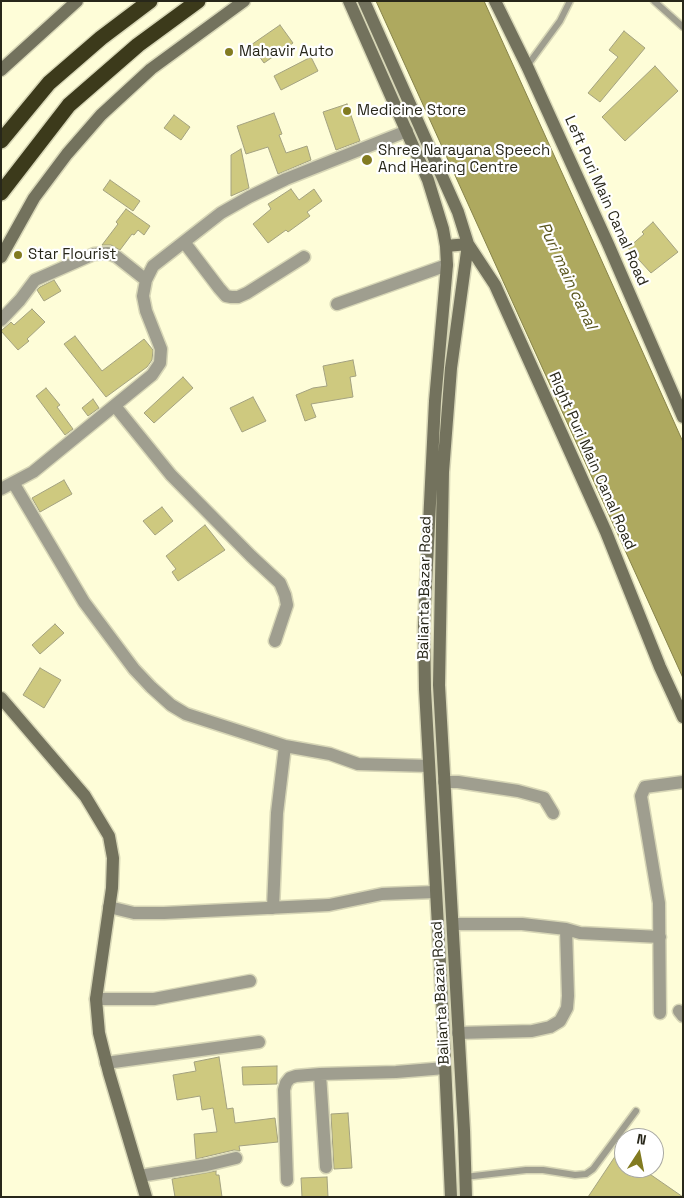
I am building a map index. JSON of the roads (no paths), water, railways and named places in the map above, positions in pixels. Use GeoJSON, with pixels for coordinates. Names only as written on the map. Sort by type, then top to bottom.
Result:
{"type":"FeatureCollection","features":[{"type":"Feature","properties":{"kind":"highway"},"geometry":{"type":"LineString","coordinates":[[1,141],[49,83],[100,38],[150,1]]}},
{"type":"Feature","properties":{"kind":"highway"},"geometry":{"type":"LineString","coordinates":[[1,193],[70,104],[138,45],[198,1]]}},
{"type":"Feature","properties":{"kind":"street"},"geometry":{"type":"LineString","coordinates":[[1,70],[77,1]]}},
{"type":"Feature","properties":{"kind":"street"},"geometry":{"type":"LineString","coordinates":[[1,257],[34,198],[67,154],[101,115],[151,69],[244,1]]}},
{"type":"Feature","properties":{"kind":"street","name":"Balianta Bazar Road"},"geometry":{"type":"LineString","coordinates":[[349,1],[428,180],[444,229],[446,246],[447,265],[437,381],[424,626],[425,689],[450,1197]]}},
{"type":"Feature","properties":{"kind":"street","name":"Balianta Bazar Road"},"geometry":{"type":"LineString","coordinates":[[364,1],[458,212],[468,244],[451,368],[443,472],[439,685],[454,924],[466,1197]]}},
{"type":"Feature","properties":{"kind":"street","name":"Left Puri Main Canal Road"},"geometry":{"type":"LineString","coordinates":[[495,1],[527,66],[608,244],[683,417]]}},
{"type":"Feature","properties":{"kind":"street"},"geometry":{"type":"LineString","coordinates":[[1,489],[14,484],[33,472],[152,375],[160,363],[161,350],[146,310],[143,296],[146,280],[154,266],[221,213],[286,179],[407,131]]}},
{"type":"Feature","properties":{"kind":"street"},"geometry":{"type":"LineString","coordinates":[[184,242],[219,288],[226,296],[230,297],[238,297],[247,293],[304,257]]}},
{"type":"Feature","properties":{"kind":"street"},"geometry":{"type":"LineString","coordinates":[[446,246],[468,244]]}},
{"type":"Feature","properties":{"kind":"street","name":"Right Puri Main Canal Road"},"geometry":{"type":"LineString","coordinates":[[468,244],[495,286],[512,321],[606,532],[660,667],[683,717]]}},
{"type":"Feature","properties":{"kind":"street"},"geometry":{"type":"LineString","coordinates":[[1,320],[20,300],[35,280],[101,252],[113,255],[146,280]]}},
{"type":"Feature","properties":{"kind":"street"},"geometry":{"type":"LineString","coordinates":[[337,304],[447,265]]}},
{"type":"Feature","properties":{"kind":"street"},"geometry":{"type":"LineString","coordinates":[[115,406],[171,475],[280,583],[287,605],[275,641]]}},
{"type":"Feature","properties":{"kind":"street"},"geometry":{"type":"LineString","coordinates":[[14,484],[84,602],[134,669],[150,687],[171,705],[186,714],[285,746],[330,754],[358,764],[429,766]]}},
{"type":"Feature","properties":{"kind":"street"},"geometry":{"type":"LineString","coordinates":[[1,698],[85,796],[109,836],[113,858],[109,907],[96,998],[99,1033],[106,1064],[146,1197]]}},
{"type":"Feature","properties":{"kind":"street"},"geometry":{"type":"LineString","coordinates":[[273,908],[277,814],[285,746]]}},
{"type":"Feature","properties":{"kind":"street"},"geometry":{"type":"LineString","coordinates":[[444,782],[458,782],[518,791],[544,798],[553,813]]}},
{"type":"Feature","properties":{"kind":"street"},"geometry":{"type":"LineString","coordinates":[[660,1013],[658,894],[641,796],[645,787],[683,782]]}},
{"type":"Feature","properties":{"kind":"street"},"geometry":{"type":"LineString","coordinates":[[109,907],[134,913],[273,908],[329,905],[382,894],[435,892]]}},
{"type":"Feature","properties":{"kind":"street"},"geometry":{"type":"LineString","coordinates":[[454,924],[522,924],[566,928],[580,933],[660,938]]}},
{"type":"Feature","properties":{"kind":"street"},"geometry":{"type":"LineString","coordinates":[[458,1033],[532,1030],[550,1027],[560,1021],[566,1008],[568,996],[566,928]]}},
{"type":"Feature","properties":{"kind":"street"},"geometry":{"type":"LineString","coordinates":[[96,998],[154,999],[250,981]]}},
{"type":"Feature","properties":{"kind":"street"},"geometry":{"type":"LineString","coordinates":[[106,1064],[259,1042]]}},
{"type":"Feature","properties":{"kind":"street"},"geometry":{"type":"LineString","coordinates":[[287,1180],[284,1090],[290,1078],[320,1074],[396,1072],[445,1068]]}},
{"type":"Feature","properties":{"kind":"street"},"geometry":{"type":"LineString","coordinates":[[320,1074],[326,1167]]}},
{"type":"Feature","properties":{"kind":"street"},"geometry":{"type":"LineString","coordinates":[[140,1176],[207,1165],[236,1158]]}},
{"type":"Feature","properties":{"kind":"lane"},"geometry":{"type":"LineString","coordinates":[[527,66],[560,21],[570,1]]}},
{"type":"Feature","properties":{"kind":"lane"},"geometry":{"type":"LineString","coordinates":[[654,1],[683,27]]}},
{"type":"Feature","properties":{"kind":"lane"},"geometry":{"type":"LineString","coordinates":[[465,1177],[526,1170],[543,1170],[576,1175],[586,1174],[593,1169],[636,1111]]}},
{"type":"Feature","properties":{"kind":"water","name":"Puri main canal"},"geometry":{"type":"Polygon","coordinates":[[[376,1],[484,1],[583,219],[683,442],[683,678],[376,1]]]}},
{"type":"Feature","properties":{"kind":"place","name":"Mahavir Auto"},"geometry":{"type":"Point","coordinates":[229,52]}},
{"type":"Feature","properties":{"kind":"place","name":"Medicine Store"},"geometry":{"type":"Point","coordinates":[347,111]}},
{"type":"Feature","properties":{"kind":"place","name":"Shree Narayana Speech And Hearing Centre"},"geometry":{"type":"Point","coordinates":[367,160]}},
{"type":"Feature","properties":{"kind":"place","name":"Star Flourist"},"geometry":{"type":"Point","coordinates":[18,255]}}]}
